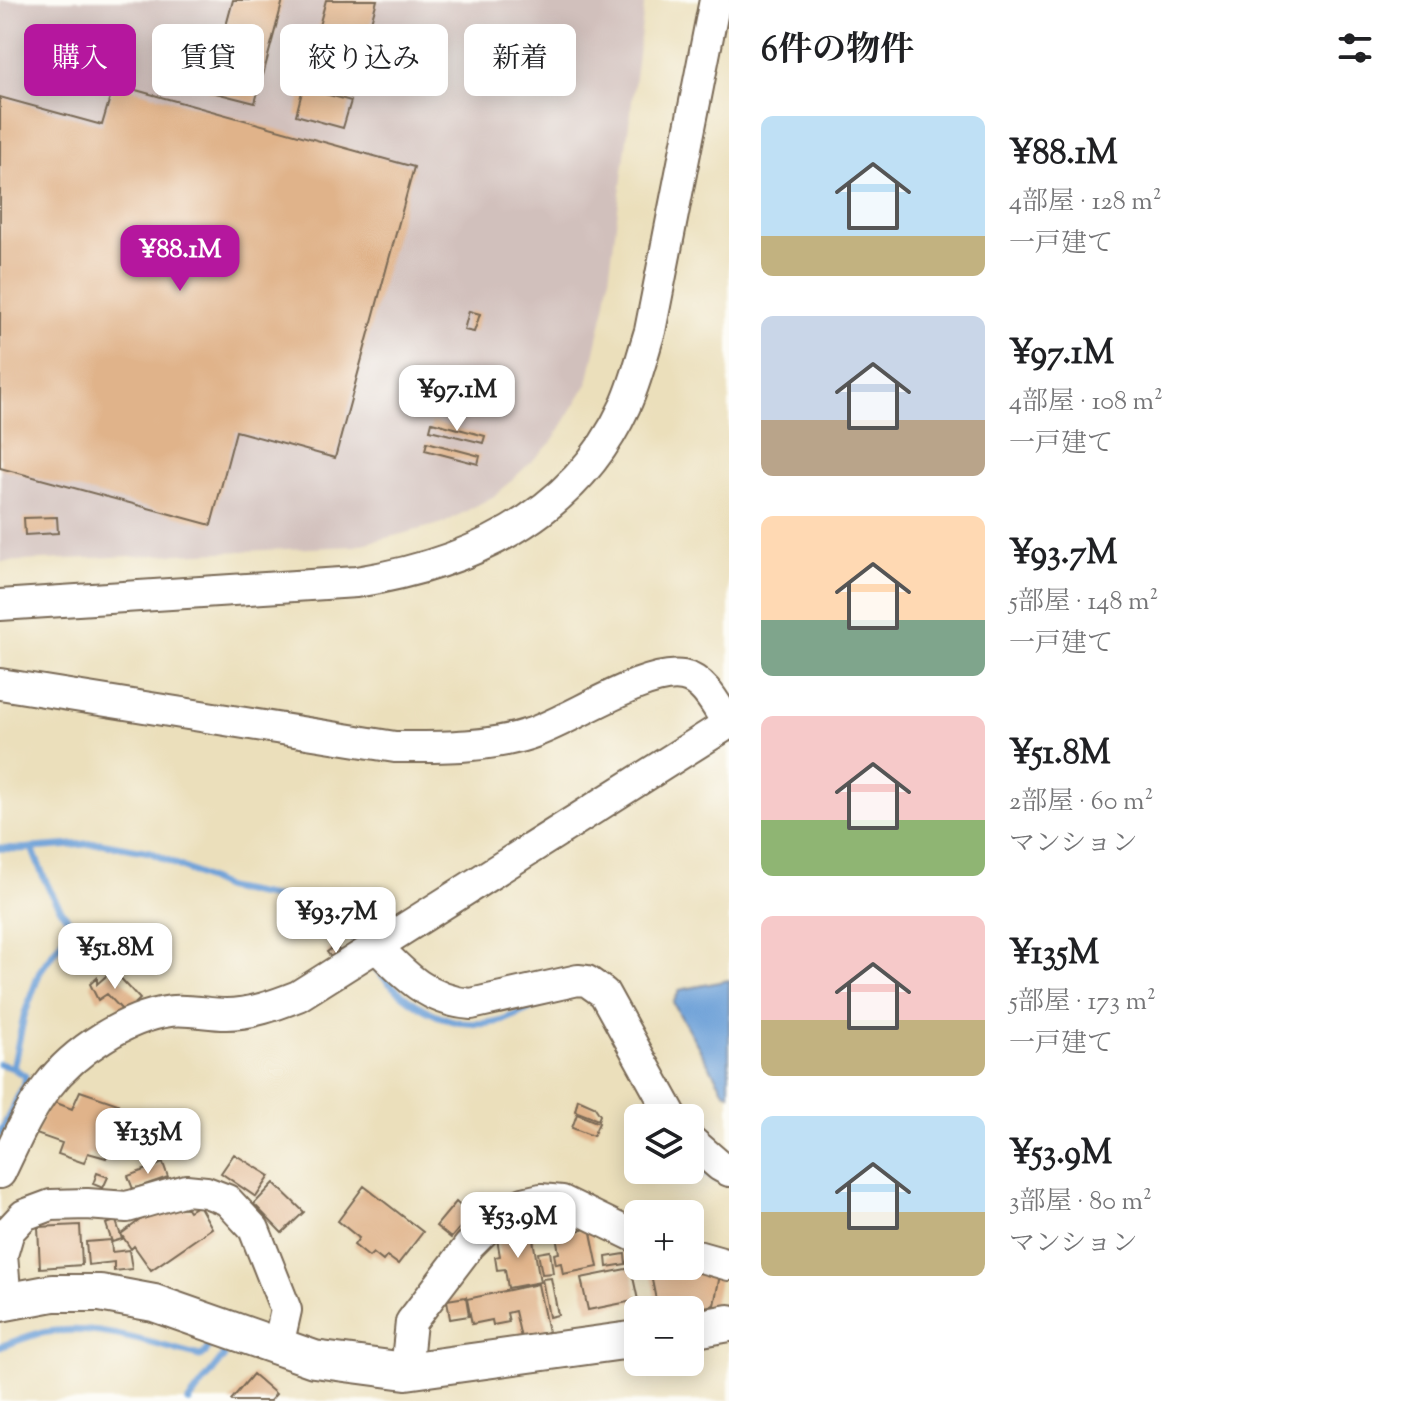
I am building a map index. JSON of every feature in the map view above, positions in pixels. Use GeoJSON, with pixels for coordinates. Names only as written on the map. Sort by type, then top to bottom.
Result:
{"type":"FeatureCollection","features":[{"type":"Feature","properties":{"kind":"street"},"geometry":{"type":"LineString","coordinates":[[0,605],[356,582],[392,576],[462,556],[498,540],[537,513],[581,474],[604,442],[624,407],[639,370],[650,331],[715,0]]}},
{"type":"Feature","properties":{"kind":"street"},"geometry":{"type":"LineString","coordinates":[[0,684],[395,747],[445,747],[526,735],[560,723],[643,680],[667,674],[686,676],[705,688],[728,723],[298,996],[264,1009],[230,1014],[173,1011],[139,1019],[96,1041],[49,1084],[27,1117],[0,1173]]}},
{"type":"Feature","properties":{"kind":"street"},"geometry":{"type":"LineString","coordinates":[[367,952],[436,996],[454,1003],[471,1004],[567,981],[587,981],[597,986],[604,993],[665,1104]]}},
{"type":"Feature","properties":{"kind":"street"},"geometry":{"type":"LineString","coordinates":[[704,1152],[729,1171]]}},
{"type":"Feature","properties":{"kind":"street"},"geometry":{"type":"LineString","coordinates":[[278,1346],[286,1310],[254,1229],[227,1200],[206,1192],[186,1190],[127,1207],[51,1205],[24,1215],[9,1231],[2,1255],[3,1302],[53,1293],[100,1293],[154,1303],[314,1359],[406,1371],[624,1341]]}},
{"type":"Feature","properties":{"kind":"street"},"geometry":{"type":"LineString","coordinates":[[406,1371],[411,1322],[469,1246],[493,1222],[523,1203],[541,1199],[562,1201],[624,1231]]}},
{"type":"Feature","properties":{"kind":"street"},"geometry":{"type":"LineString","coordinates":[[704,1258],[729,1265]]}},
{"type":"Feature","properties":{"kind":"street"},"geometry":{"type":"LineString","coordinates":[[704,1327],[729,1323]]}},
{"type":"Feature","properties":{"kind":"shaded area"},"geometry":{"type":"Polygon","coordinates":[[[0,0],[645,0],[606,302],[588,383],[552,442],[496,495],[444,523],[355,546],[0,562],[0,0]]]}},
{"type":"Feature","properties":{"kind":"water"},"geometry":{"type":"Polygon","coordinates":[[[729,980],[729,1094],[724,1091],[673,1003],[680,990],[729,980]]]}},
{"type":"Feature","properties":{"kind":"building"},"geometry":{"type":"Polygon","coordinates":[[[233,0],[283,0],[264,71],[264,24],[227,24],[233,0]]]}},
{"type":"Feature","properties":{"kind":"building"},"geometry":{"type":"Polygon","coordinates":[[[326,0],[377,0],[371,24],[320,24],[326,0]]]}},
{"type":"Feature","properties":{"kind":"building"},"geometry":{"type":"Polygon","coordinates":[[[136,90],[414,167],[335,458],[236,431],[211,525],[0,468],[0,97],[102,125],[110,96],[136,96],[136,90]]]}},
{"type":"Feature","properties":{"kind":"building"},"geometry":{"type":"Polygon","coordinates":[[[228,96],[257,96],[255,103],[228,96]]]}},
{"type":"Feature","properties":{"kind":"building"},"geometry":{"type":"Polygon","coordinates":[[[301,96],[333,96],[351,101],[343,128],[296,115],[301,96]]]}},
{"type":"Feature","properties":{"kind":"building"},"geometry":{"type":"Polygon","coordinates":[[[469,311],[480,314],[474,332],[464,330],[469,311]]]}},
{"type":"Feature","properties":{"kind":"building"},"geometry":{"type":"Polygon","coordinates":[[[432,422],[485,436],[483,443],[430,430],[432,422]]]}},
{"type":"Feature","properties":{"kind":"building"},"geometry":{"type":"Polygon","coordinates":[[[427,442],[480,456],[478,464],[425,450],[427,442]]]}},
{"type":"Feature","properties":{"kind":"building"},"geometry":{"type":"Polygon","coordinates":[[[57,517],[58,533],[25,535],[24,518],[57,517]]]}},
{"type":"Feature","properties":{"kind":"building"},"geometry":{"type":"Polygon","coordinates":[[[335,946],[345,957],[336,964],[327,952],[335,946]]]}},
{"type":"Feature","properties":{"kind":"building"},"geometry":{"type":"Polygon","coordinates":[[[113,970],[140,999],[125,1013],[107,994],[98,1000],[90,984],[97,978],[97,984],[113,970]]]}},
{"type":"Feature","properties":{"kind":"building"},"geometry":{"type":"Polygon","coordinates":[[[80,1091],[118,1104],[115,1112],[121,1115],[106,1158],[88,1153],[84,1163],[58,1154],[62,1143],[36,1134],[49,1100],[72,1109],[80,1091]]]}},
{"type":"Feature","properties":{"kind":"building"},"geometry":{"type":"Polygon","coordinates":[[[578,1099],[594,1106],[600,1115],[598,1120],[575,1111],[578,1099]]]}},
{"type":"Feature","properties":{"kind":"building"},"geometry":{"type":"Polygon","coordinates":[[[577,1114],[599,1123],[593,1136],[572,1128],[577,1114]]]}},
{"type":"Feature","properties":{"kind":"building"},"geometry":{"type":"Polygon","coordinates":[[[234,1154],[270,1176],[256,1197],[221,1173],[234,1154]]]}},
{"type":"Feature","properties":{"kind":"building"},"geometry":{"type":"Polygon","coordinates":[[[163,1163],[168,1177],[133,1189],[128,1176],[163,1163]]]}},
{"type":"Feature","properties":{"kind":"building"},"geometry":{"type":"Polygon","coordinates":[[[97,1173],[108,1177],[103,1188],[93,1184],[97,1173]]]}},
{"type":"Feature","properties":{"kind":"building"},"geometry":{"type":"Polygon","coordinates":[[[274,1183],[304,1212],[282,1233],[254,1204],[274,1183]]]}},
{"type":"Feature","properties":{"kind":"building"},"geometry":{"type":"Polygon","coordinates":[[[364,1186],[423,1232],[398,1264],[387,1256],[383,1261],[373,1253],[369,1257],[354,1245],[359,1238],[338,1221],[364,1186]]]}},
{"type":"Feature","properties":{"kind":"building"},"geometry":{"type":"Polygon","coordinates":[[[456,1202],[471,1215],[451,1238],[436,1226],[456,1202]]]}},
{"type":"Feature","properties":{"kind":"building"},"geometry":{"type":"Polygon","coordinates":[[[199,1205],[212,1228],[151,1270],[121,1234],[140,1220],[169,1207],[187,1208],[189,1211],[199,1205]]]}},
{"type":"Feature","properties":{"kind":"building"},"geometry":{"type":"Polygon","coordinates":[[[116,1221],[122,1239],[112,1242],[106,1224],[116,1221]]]}},
{"type":"Feature","properties":{"kind":"building"},"geometry":{"type":"Polygon","coordinates":[[[80,1225],[82,1265],[40,1268],[38,1227],[80,1225]]]}},
{"type":"Feature","properties":{"kind":"building"},"geometry":{"type":"Polygon","coordinates":[[[590,1228],[598,1267],[563,1274],[561,1263],[556,1264],[554,1254],[559,1253],[556,1235],[590,1228]]]}},
{"type":"Feature","properties":{"kind":"building"},"geometry":{"type":"Polygon","coordinates":[[[532,1233],[540,1282],[508,1288],[505,1269],[497,1270],[495,1257],[500,1256],[497,1239],[532,1233]]]}},
{"type":"Feature","properties":{"kind":"building"},"geometry":{"type":"Polygon","coordinates":[[[111,1240],[112,1252],[129,1250],[132,1269],[114,1271],[114,1262],[88,1265],[86,1242],[111,1240]]]}},
{"type":"Feature","properties":{"kind":"building"},"geometry":{"type":"Polygon","coordinates":[[[550,1251],[553,1273],[542,1274],[538,1253],[550,1251]]]}},
{"type":"Feature","properties":{"kind":"building"},"geometry":{"type":"Polygon","coordinates":[[[624,1254],[624,1264],[607,1267],[606,1257],[624,1254]]]}},
{"type":"Feature","properties":{"kind":"building"},"geometry":{"type":"Polygon","coordinates":[[[624,1269],[624,1280],[634,1280],[637,1296],[624,1296],[624,1303],[588,1310],[581,1278],[624,1269]]]}},
{"type":"Feature","properties":{"kind":"building"},"geometry":{"type":"Polygon","coordinates":[[[708,1270],[720,1275],[714,1305],[704,1307],[704,1296],[655,1296],[652,1280],[704,1280],[704,1271],[708,1270]]]}},
{"type":"Feature","properties":{"kind":"building"},"geometry":{"type":"Polygon","coordinates":[[[551,1278],[558,1315],[549,1317],[542,1279],[551,1278]]]}},
{"type":"Feature","properties":{"kind":"building"},"geometry":{"type":"Polygon","coordinates":[[[538,1284],[548,1332],[521,1338],[515,1311],[507,1313],[509,1322],[493,1325],[492,1320],[472,1324],[467,1299],[538,1284]]]}},
{"type":"Feature","properties":{"kind":"building"},"geometry":{"type":"Polygon","coordinates":[[[466,1297],[469,1316],[450,1319],[447,1300],[466,1297]]]}},
{"type":"Feature","properties":{"kind":"building"},"geometry":{"type":"Polygon","coordinates":[[[253,1374],[276,1394],[270,1401],[232,1401],[231,1400],[253,1374]]]}},
{"type":"Feature","properties":{"kind":"waterway"},"geometry":{"type":"LineString","coordinates":[[0,848],[100,843],[150,852],[226,888],[299,902],[336,915],[360,948]]}},
{"type":"Feature","properties":{"kind":"waterway"},"geometry":{"type":"LineString","coordinates":[[13,1068],[24,1016],[40,971],[73,925],[54,898],[32,848]]}},
{"type":"Feature","properties":{"kind":"waterway"},"geometry":{"type":"LineString","coordinates":[[370,961],[409,1000],[425,1010],[458,1022],[495,1022],[548,1001]]}},
{"type":"Feature","properties":{"kind":"waterway"},"geometry":{"type":"LineString","coordinates":[[0,1064],[25,1076],[23,1087],[0,1134]]}},
{"type":"Feature","properties":{"kind":"waterway"},"geometry":{"type":"LineString","coordinates":[[704,1172],[716,1179]]}},
{"type":"Feature","properties":{"kind":"waterway"},"geometry":{"type":"LineString","coordinates":[[0,1347],[41,1333],[81,1331],[142,1340],[200,1356],[205,1354],[214,1336],[218,1338],[224,1356],[189,1401]]}}]}
